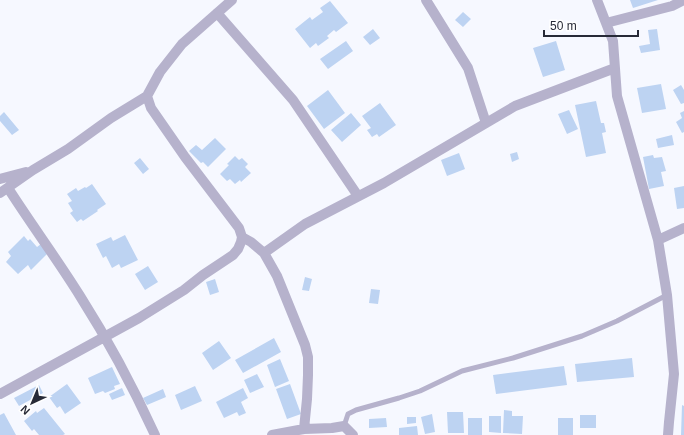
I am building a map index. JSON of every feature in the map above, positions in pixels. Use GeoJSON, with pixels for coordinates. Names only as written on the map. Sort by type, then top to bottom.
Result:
{"type":"FeatureCollection","features":[{"type":"Feature","properties":{"kind":"street"},"geometry":{"type":"LineString","coordinates":[[155,435],[105,338],[80,296],[32,226],[4,190],[68,149],[111,118],[147,96],[160,72],[182,44],[232,0]]}},
{"type":"Feature","properties":{"kind":"street"},"geometry":{"type":"LineString","coordinates":[[426,0],[468,68],[486,123]]}},
{"type":"Feature","properties":{"kind":"street"},"geometry":{"type":"LineString","coordinates":[[597,0],[613,41],[617,96],[658,240],[667,295],[674,374],[668,435]]}},
{"type":"Feature","properties":{"kind":"street"},"geometry":{"type":"LineString","coordinates":[[606,23],[672,6],[684,0]]}},
{"type":"Feature","properties":{"kind":"street"},"geometry":{"type":"LineString","coordinates":[[217,13],[293,100],[358,196]]}},
{"type":"Feature","properties":{"kind":"street"},"geometry":{"type":"LineString","coordinates":[[264,253],[305,224],[384,183],[515,106],[615,68]]}},
{"type":"Feature","properties":{"kind":"street"},"geometry":{"type":"LineString","coordinates":[[0,394],[105,338],[139,318],[184,290],[233,255],[238,249],[242,237],[239,228],[185,157],[155,114],[147,96]]}},
{"type":"Feature","properties":{"kind":"street"},"geometry":{"type":"LineString","coordinates":[[0,179],[34,170]]}},
{"type":"Feature","properties":{"kind":"street"},"geometry":{"type":"LineString","coordinates":[[658,240],[684,228]]}},
{"type":"Feature","properties":{"kind":"street"},"geometry":{"type":"LineString","coordinates":[[242,237],[251,242],[264,253],[277,276],[305,345],[308,357],[307,399],[304,429]]}},
{"type":"Feature","properties":{"kind":"street"},"geometry":{"type":"LineString","coordinates":[[272,435],[304,429],[344,426],[353,435]]}},
{"type":"Feature","properties":{"kind":"lane"},"geometry":{"type":"LineString","coordinates":[[344,426],[348,414],[356,410],[399,398],[462,371],[513,358],[582,336],[617,321],[667,295]]}},
{"type":"Feature","properties":{"kind":"building"},"geometry":{"type":"Polygon","coordinates":[[[630,0],[658,0],[633,8],[630,0]]]}},
{"type":"Feature","properties":{"kind":"building"},"geometry":{"type":"Polygon","coordinates":[[[330,1],[348,23],[336,32],[334,30],[327,36],[329,38],[318,46],[316,43],[310,48],[295,29],[310,17],[312,20],[323,12],[320,8],[330,1]]]}},
{"type":"Feature","properties":{"kind":"building"},"geometry":{"type":"Polygon","coordinates":[[[463,12],[471,19],[463,27],[455,20],[463,12]]]}},
{"type":"Feature","properties":{"kind":"building"},"geometry":{"type":"Polygon","coordinates":[[[373,29],[380,38],[370,45],[363,37],[373,29]]]}},
{"type":"Feature","properties":{"kind":"building"},"geometry":{"type":"Polygon","coordinates":[[[657,29],[660,50],[641,53],[639,46],[650,44],[648,30],[657,29]]]}},
{"type":"Feature","properties":{"kind":"building"},"geometry":{"type":"Polygon","coordinates":[[[346,41],[353,51],[328,69],[320,59],[346,41]]]}},
{"type":"Feature","properties":{"kind":"building"},"geometry":{"type":"Polygon","coordinates":[[[556,41],[565,70],[543,77],[533,48],[556,41]]]}},
{"type":"Feature","properties":{"kind":"building"},"geometry":{"type":"Polygon","coordinates":[[[661,84],[666,109],[642,113],[637,88],[661,84]]]}},
{"type":"Feature","properties":{"kind":"building"},"geometry":{"type":"Polygon","coordinates":[[[681,85],[684,90],[684,103],[681,104],[673,90],[681,85]]]}},
{"type":"Feature","properties":{"kind":"building"},"geometry":{"type":"Polygon","coordinates":[[[328,90],[345,113],[324,129],[307,106],[328,90]]]}},
{"type":"Feature","properties":{"kind":"building"},"geometry":{"type":"Polygon","coordinates":[[[596,101],[601,123],[604,123],[606,132],[602,133],[606,153],[586,157],[575,105],[596,101]]]}},
{"type":"Feature","properties":{"kind":"building"},"geometry":{"type":"Polygon","coordinates":[[[380,103],[396,125],[379,137],[377,134],[372,137],[367,130],[371,128],[362,116],[380,103]]]}},
{"type":"Feature","properties":{"kind":"building"},"geometry":{"type":"Polygon","coordinates":[[[569,110],[578,129],[567,134],[558,114],[569,110]]]}},
{"type":"Feature","properties":{"kind":"building"},"geometry":{"type":"Polygon","coordinates":[[[684,111],[684,132],[682,133],[676,122],[682,118],[680,113],[684,111]]]}},
{"type":"Feature","properties":{"kind":"building"},"geometry":{"type":"Polygon","coordinates":[[[4,112],[19,130],[12,135],[0,121],[0,116],[4,112]]]}},
{"type":"Feature","properties":{"kind":"building"},"geometry":{"type":"Polygon","coordinates":[[[351,113],[361,125],[342,142],[331,130],[351,113]]]}},
{"type":"Feature","properties":{"kind":"building"},"geometry":{"type":"Polygon","coordinates":[[[672,135],[674,145],[658,148],[656,139],[672,135]]]}},
{"type":"Feature","properties":{"kind":"building"},"geometry":{"type":"Polygon","coordinates":[[[215,138],[226,149],[208,167],[203,162],[201,163],[189,151],[196,145],[202,150],[215,138]]]}},
{"type":"Feature","properties":{"kind":"building"},"geometry":{"type":"Polygon","coordinates":[[[517,152],[519,159],[512,162],[510,154],[517,152]]]}},
{"type":"Feature","properties":{"kind":"building"},"geometry":{"type":"Polygon","coordinates":[[[459,153],[465,169],[447,176],[441,160],[459,153]]]}},
{"type":"Feature","properties":{"kind":"building"},"geometry":{"type":"Polygon","coordinates":[[[653,155],[654,158],[662,157],[666,171],[661,172],[664,186],[649,189],[643,157],[653,155]]]}},
{"type":"Feature","properties":{"kind":"building"},"geometry":{"type":"Polygon","coordinates":[[[235,156],[239,160],[242,158],[248,164],[245,167],[251,173],[241,182],[240,180],[235,184],[230,179],[227,181],[220,174],[235,156]]]}},
{"type":"Feature","properties":{"kind":"building"},"geometry":{"type":"Polygon","coordinates":[[[140,158],[149,169],[143,174],[134,163],[140,158]]]}},
{"type":"Feature","properties":{"kind":"building"},"geometry":{"type":"Polygon","coordinates":[[[92,184],[106,204],[83,221],[81,219],[77,222],[70,213],[73,211],[68,203],[72,201],[67,194],[76,188],[78,191],[92,184]]]}},
{"type":"Feature","properties":{"kind":"building"},"geometry":{"type":"Polygon","coordinates":[[[684,186],[684,208],[677,209],[674,188],[684,186]]]}},
{"type":"Feature","properties":{"kind":"building"},"geometry":{"type":"Polygon","coordinates":[[[125,235],[138,260],[121,268],[119,264],[112,268],[106,256],[103,258],[96,244],[111,237],[113,241],[125,235]]]}},
{"type":"Feature","properties":{"kind":"building"},"geometry":{"type":"Polygon","coordinates":[[[24,236],[28,241],[30,239],[37,247],[41,244],[49,252],[31,270],[28,265],[18,274],[6,262],[11,256],[8,252],[24,236]]]}},
{"type":"Feature","properties":{"kind":"building"},"geometry":{"type":"Polygon","coordinates":[[[148,266],[158,282],[145,290],[135,274],[148,266]]]}},
{"type":"Feature","properties":{"kind":"building"},"geometry":{"type":"Polygon","coordinates":[[[305,277],[312,279],[309,291],[302,290],[305,277]]]}},
{"type":"Feature","properties":{"kind":"building"},"geometry":{"type":"Polygon","coordinates":[[[215,279],[219,292],[210,295],[206,282],[215,279]]]}},
{"type":"Feature","properties":{"kind":"building"},"geometry":{"type":"Polygon","coordinates":[[[371,289],[380,290],[378,304],[369,303],[371,289]]]}},
{"type":"Feature","properties":{"kind":"building"},"geometry":{"type":"Polygon","coordinates":[[[274,338],[281,352],[243,373],[235,360],[274,338]]]}},
{"type":"Feature","properties":{"kind":"building"},"geometry":{"type":"Polygon","coordinates":[[[219,341],[231,358],[213,370],[202,353],[219,341]]]}},
{"type":"Feature","properties":{"kind":"building"},"geometry":{"type":"Polygon","coordinates":[[[632,358],[634,377],[577,382],[575,364],[632,358]]]}},
{"type":"Feature","properties":{"kind":"building"},"geometry":{"type":"Polygon","coordinates":[[[280,359],[289,381],[275,387],[267,365],[280,359]]]}},
{"type":"Feature","properties":{"kind":"building"},"geometry":{"type":"Polygon","coordinates":[[[564,366],[567,385],[496,394],[493,375],[564,366]]]}},
{"type":"Feature","properties":{"kind":"building"},"geometry":{"type":"Polygon","coordinates":[[[112,367],[120,384],[114,386],[115,389],[105,393],[103,391],[95,394],[88,378],[112,367]]]}},
{"type":"Feature","properties":{"kind":"building"},"geometry":{"type":"Polygon","coordinates":[[[257,374],[264,387],[250,393],[244,380],[257,374]]]}},
{"type":"Feature","properties":{"kind":"building"},"geometry":{"type":"Polygon","coordinates":[[[67,384],[81,403],[65,414],[60,406],[57,408],[49,397],[67,384]]]}},
{"type":"Feature","properties":{"kind":"building"},"geometry":{"type":"Polygon","coordinates":[[[290,384],[301,414],[287,419],[276,389],[290,384]]]}},
{"type":"Feature","properties":{"kind":"building"},"geometry":{"type":"Polygon","coordinates":[[[39,385],[43,393],[19,406],[14,398],[39,385]]]}},
{"type":"Feature","properties":{"kind":"building"},"geometry":{"type":"Polygon","coordinates":[[[195,386],[202,401],[181,410],[175,395],[195,386]]]}},
{"type":"Feature","properties":{"kind":"building"},"geometry":{"type":"Polygon","coordinates":[[[122,388],[125,395],[112,400],[109,394],[122,388]]]}},
{"type":"Feature","properties":{"kind":"building"},"geometry":{"type":"Polygon","coordinates":[[[243,388],[248,398],[241,402],[246,413],[239,416],[237,412],[224,418],[216,402],[243,388]]]}},
{"type":"Feature","properties":{"kind":"building"},"geometry":{"type":"Polygon","coordinates":[[[163,389],[166,397],[147,405],[143,398],[163,389]]]}},
{"type":"Feature","properties":{"kind":"building"},"geometry":{"type":"Polygon","coordinates":[[[682,405],[684,406],[684,435],[681,435],[682,405]]]}},
{"type":"Feature","properties":{"kind":"building"},"geometry":{"type":"Polygon","coordinates":[[[44,408],[65,434],[39,435],[34,429],[32,431],[24,421],[36,411],[37,413],[44,408]]]}},
{"type":"Feature","properties":{"kind":"building"},"geometry":{"type":"Polygon","coordinates":[[[504,410],[512,411],[512,416],[523,416],[522,434],[503,433],[504,410]]]}},
{"type":"Feature","properties":{"kind":"building"},"geometry":{"type":"Polygon","coordinates":[[[447,412],[463,412],[464,433],[448,433],[447,412]]]}},
{"type":"Feature","properties":{"kind":"building"},"geometry":{"type":"Polygon","coordinates":[[[4,413],[16,435],[0,435],[0,415],[4,413]]]}},
{"type":"Feature","properties":{"kind":"building"},"geometry":{"type":"Polygon","coordinates":[[[432,414],[435,432],[425,434],[421,417],[432,414]]]}},
{"type":"Feature","properties":{"kind":"building"},"geometry":{"type":"Polygon","coordinates":[[[580,415],[596,415],[596,428],[580,428],[580,415]]]}},
{"type":"Feature","properties":{"kind":"building"},"geometry":{"type":"Polygon","coordinates":[[[489,416],[501,416],[501,433],[489,432],[489,416]]]}},
{"type":"Feature","properties":{"kind":"building"},"geometry":{"type":"Polygon","coordinates":[[[407,417],[416,417],[416,423],[407,424],[407,417]]]}},
{"type":"Feature","properties":{"kind":"building"},"geometry":{"type":"Polygon","coordinates":[[[386,418],[387,427],[369,428],[369,419],[386,418]]]}},
{"type":"Feature","properties":{"kind":"building"},"geometry":{"type":"Polygon","coordinates":[[[468,418],[482,418],[482,435],[468,435],[468,418]]]}},
{"type":"Feature","properties":{"kind":"building"},"geometry":{"type":"Polygon","coordinates":[[[558,418],[573,418],[573,435],[558,435],[558,418]]]}},
{"type":"Feature","properties":{"kind":"building"},"geometry":{"type":"Polygon","coordinates":[[[417,426],[418,435],[399,435],[399,428],[417,426]]]}}]}
